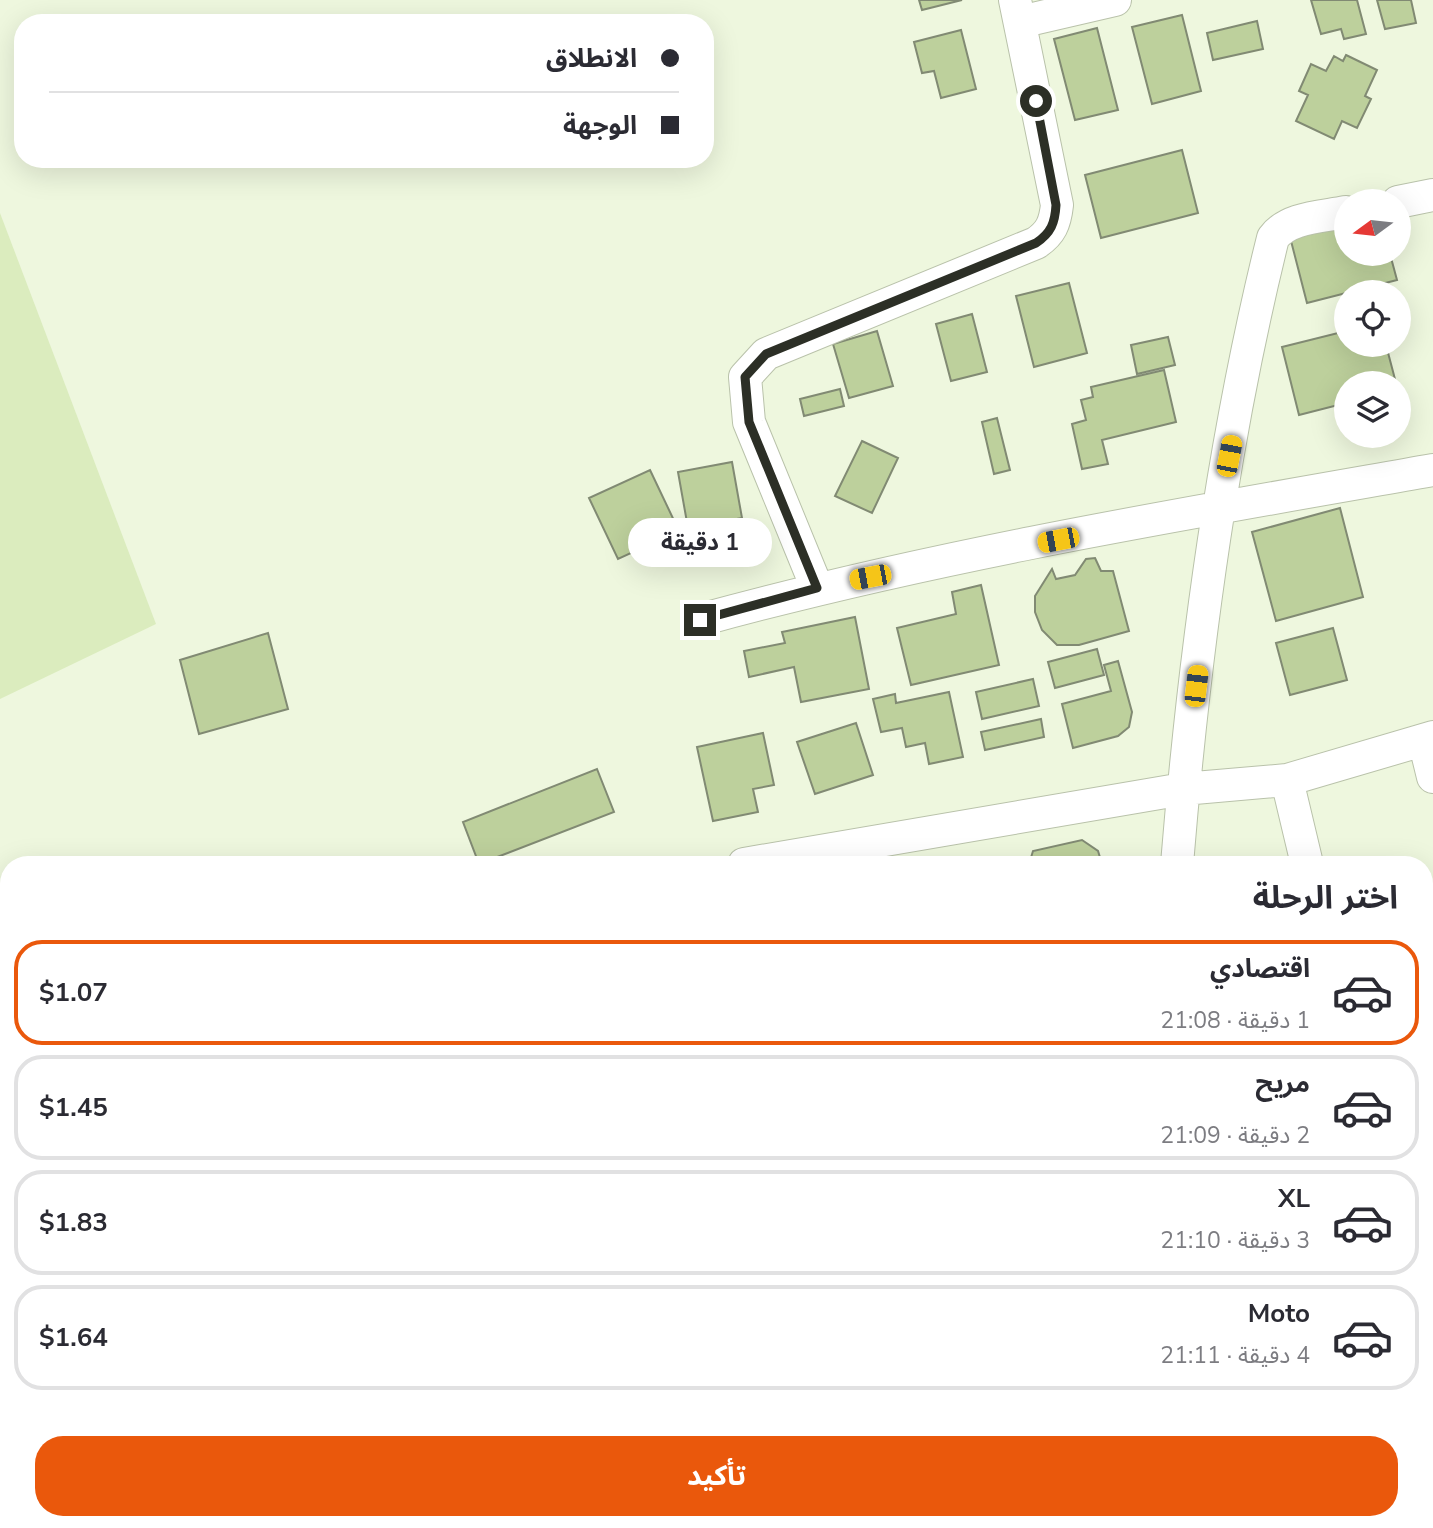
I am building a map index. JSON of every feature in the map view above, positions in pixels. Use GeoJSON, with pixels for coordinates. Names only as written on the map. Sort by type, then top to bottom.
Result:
{"type":"FeatureCollection","features":[{"type":"Feature","properties":{"kind":"street"},"geometry":{"type":"LineString","coordinates":[[817,588],[749,422],[745,377],[766,354],[1036,243],[1048,235],[1055,222],[1056,205],[1018,11],[1115,0]]}},
{"type":"Feature","properties":{"kind":"street"},"geometry":{"type":"LineString","coordinates":[[1411,199],[1433,195]]}},
{"type":"Feature","properties":{"kind":"street"},"geometry":{"type":"LineString","coordinates":[[1178,856],[1183,789],[1219,507],[1273,237],[1280,228],[1334,215]]}},
{"type":"Feature","properties":{"kind":"street"},"geometry":{"type":"LineString","coordinates":[[700,620],[817,588],[1219,507],[1433,470]]}},
{"type":"Feature","properties":{"kind":"street"},"geometry":{"type":"LineString","coordinates":[[791,856],[1183,789],[1287,780],[1429,739],[1433,777]]}},
{"type":"Feature","properties":{"kind":"street"},"geometry":{"type":"LineString","coordinates":[[1287,780],[1305,856]]}},
{"type":"Feature","properties":{"kind":"green space"},"geometry":{"type":"Polygon","coordinates":[[[0,213],[156,624],[0,699],[0,213]]]}},
{"type":"Feature","properties":{"kind":"building"},"geometry":{"type":"Polygon","coordinates":[[[919,0],[962,0],[922,10],[919,0]]]}},
{"type":"Feature","properties":{"kind":"building"},"geometry":{"type":"Polygon","coordinates":[[[1311,0],[1357,0],[1366,34],[1344,39],[1341,29],[1321,34],[1311,0]]]}},
{"type":"Feature","properties":{"kind":"building"},"geometry":{"type":"Polygon","coordinates":[[[1377,0],[1411,0],[1416,23],[1385,29],[1377,0]]]}},
{"type":"Feature","properties":{"kind":"building"},"geometry":{"type":"Polygon","coordinates":[[[1182,15],[1201,91],[1152,104],[1132,27],[1182,15]]]}},
{"type":"Feature","properties":{"kind":"building"},"geometry":{"type":"Polygon","coordinates":[[[1257,21],[1263,49],[1213,60],[1207,33],[1257,21]]]}},
{"type":"Feature","properties":{"kind":"building"},"geometry":{"type":"Polygon","coordinates":[[[1097,28],[1118,110],[1075,120],[1054,39],[1097,28]]]}},
{"type":"Feature","properties":{"kind":"building"},"geometry":{"type":"Polygon","coordinates":[[[961,30],[976,89],[941,98],[934,71],[922,73],[914,42],[961,30]]]}},
{"type":"Feature","properties":{"kind":"building"},"geometry":{"type":"Polygon","coordinates":[[[1346,55],[1377,70],[1365,96],[1371,99],[1357,128],[1342,121],[1334,139],[1296,121],[1308,95],[1299,91],[1311,64],[1326,71],[1334,56],[1343,61],[1346,55]]]}},
{"type":"Feature","properties":{"kind":"building"},"geometry":{"type":"Polygon","coordinates":[[[1182,150],[1198,213],[1101,238],[1085,175],[1182,150]]]}},
{"type":"Feature","properties":{"kind":"building"},"geometry":{"type":"Polygon","coordinates":[[[1334,226],[1334,266],[1393,266],[1397,280],[1334,280],[1334,296],[1307,303],[1290,237],[1334,226]]]}},
{"type":"Feature","properties":{"kind":"building"},"geometry":{"type":"Polygon","coordinates":[[[1069,283],[1087,353],[1034,367],[1016,296],[1069,283]]]}},
{"type":"Feature","properties":{"kind":"building"},"geometry":{"type":"Polygon","coordinates":[[[972,314],[987,372],[951,381],[936,324],[972,314]]]}},
{"type":"Feature","properties":{"kind":"building"},"geometry":{"type":"Polygon","coordinates":[[[877,331],[893,386],[849,398],[833,344],[877,331]]]}},
{"type":"Feature","properties":{"kind":"building"},"geometry":{"type":"Polygon","coordinates":[[[1334,334],[1334,357],[1389,357],[1393,371],[1334,371],[1334,406],[1299,415],[1282,347],[1334,334]]]}},
{"type":"Feature","properties":{"kind":"building"},"geometry":{"type":"Polygon","coordinates":[[[1168,337],[1175,365],[1137,374],[1131,345],[1168,337]]]}},
{"type":"Feature","properties":{"kind":"building"},"geometry":{"type":"Polygon","coordinates":[[[1164,370],[1176,422],[1102,440],[1108,464],[1082,469],[1072,424],[1086,420],[1081,400],[1093,397],[1091,387],[1164,370]]]}},
{"type":"Feature","properties":{"kind":"building"},"geometry":{"type":"Polygon","coordinates":[[[840,389],[844,406],[804,416],[800,399],[840,389]]]}},
{"type":"Feature","properties":{"kind":"building"},"geometry":{"type":"Polygon","coordinates":[[[997,418],[1010,470],[994,474],[982,422],[997,418]]]}},
{"type":"Feature","properties":{"kind":"building"},"geometry":{"type":"Polygon","coordinates":[[[862,441],[898,458],[872,513],[835,496],[862,441]]]}},
{"type":"Feature","properties":{"kind":"building"},"geometry":{"type":"Polygon","coordinates":[[[732,462],[742,518],[688,528],[678,472],[732,462]]]}},
{"type":"Feature","properties":{"kind":"building"},"geometry":{"type":"Polygon","coordinates":[[[650,470],[679,531],[618,559],[589,498],[650,470]]]}},
{"type":"Feature","properties":{"kind":"building"},"geometry":{"type":"Polygon","coordinates":[[[1340,508],[1363,597],[1276,621],[1252,532],[1340,508]]]}},
{"type":"Feature","properties":{"kind":"building"},"geometry":{"type":"Polygon","coordinates":[[[1095,558],[1101,571],[1113,571],[1129,631],[1079,645],[1057,645],[1042,630],[1035,612],[1035,596],[1052,569],[1056,579],[1075,575],[1086,559],[1095,558]]]}},
{"type":"Feature","properties":{"kind":"building"},"geometry":{"type":"Polygon","coordinates":[[[981,585],[999,665],[911,685],[897,628],[956,614],[952,592],[981,585]]]}},
{"type":"Feature","properties":{"kind":"building"},"geometry":{"type":"Polygon","coordinates":[[[855,617],[869,689],[801,702],[794,667],[749,677],[744,651],[785,643],[782,632],[855,617]]]}},
{"type":"Feature","properties":{"kind":"building"},"geometry":{"type":"Polygon","coordinates":[[[1333,628],[1347,680],[1290,695],[1276,643],[1333,628]]]}},
{"type":"Feature","properties":{"kind":"building"},"geometry":{"type":"Polygon","coordinates":[[[268,633],[288,709],[199,734],[180,660],[268,633]]]}},
{"type":"Feature","properties":{"kind":"building"},"geometry":{"type":"Polygon","coordinates":[[[1097,649],[1104,675],[1055,688],[1048,662],[1097,649]]]}},
{"type":"Feature","properties":{"kind":"building"},"geometry":{"type":"Polygon","coordinates":[[[1118,661],[1132,712],[1129,727],[1118,736],[1073,748],[1062,704],[1111,691],[1104,665],[1118,661]]]}},
{"type":"Feature","properties":{"kind":"building"},"geometry":{"type":"Polygon","coordinates":[[[1033,679],[1039,706],[982,719],[976,692],[1033,679]]]}},
{"type":"Feature","properties":{"kind":"building"},"geometry":{"type":"Polygon","coordinates":[[[949,692],[963,757],[929,764],[925,743],[906,747],[902,728],[881,732],[873,699],[895,694],[896,703],[949,692]]]}},
{"type":"Feature","properties":{"kind":"building"},"geometry":{"type":"Polygon","coordinates":[[[1041,719],[1044,737],[985,750],[981,732],[1041,719]]]}},
{"type":"Feature","properties":{"kind":"building"},"geometry":{"type":"Polygon","coordinates":[[[856,723],[873,775],[815,794],[797,742],[856,723]]]}},
{"type":"Feature","properties":{"kind":"building"},"geometry":{"type":"Polygon","coordinates":[[[763,733],[774,785],[753,789],[758,812],[713,821],[697,747],[763,733]]]}},
{"type":"Feature","properties":{"kind":"building"},"geometry":{"type":"Polygon","coordinates":[[[597,769],[614,812],[500,856],[476,856],[463,822],[597,769]]]}},
{"type":"Feature","properties":{"kind":"building"},"geometry":{"type":"Polygon","coordinates":[[[1082,840],[1098,851],[1100,856],[1031,856],[1033,851],[1082,840]]]}},
{"type":"Feature","properties":{"kind":"route"},"geometry":{"type":"LineString","coordinates":[[700,620],[817,588],[749,422],[744,398],[745,377],[754,364],[766,354],[1036,243],[1048,235],[1055,222],[1056,205],[1036,101]]}}]}
